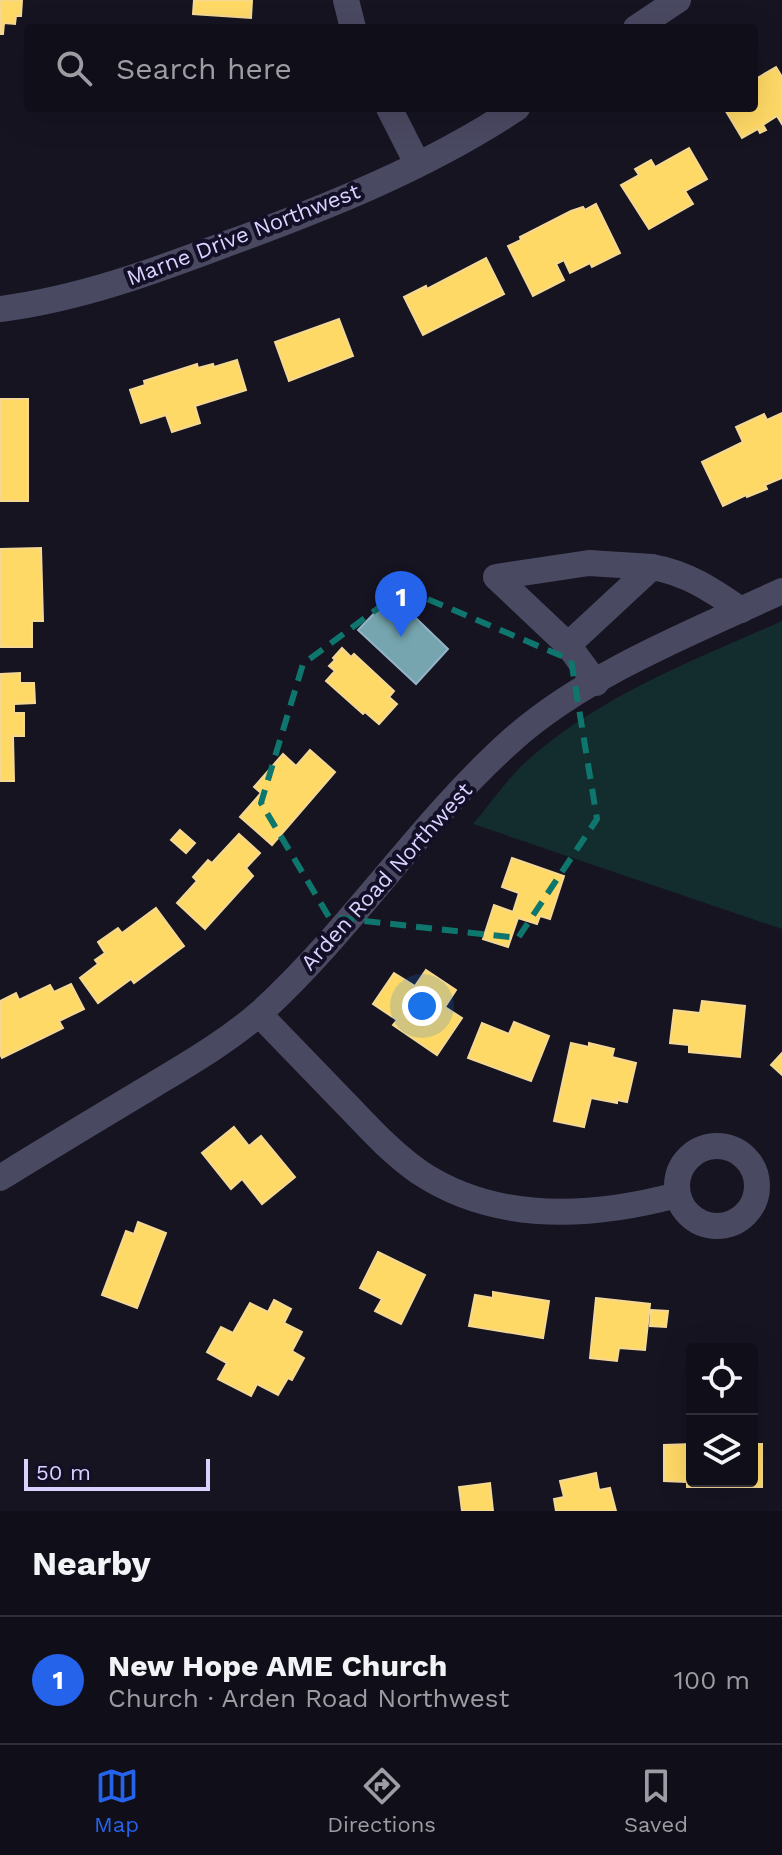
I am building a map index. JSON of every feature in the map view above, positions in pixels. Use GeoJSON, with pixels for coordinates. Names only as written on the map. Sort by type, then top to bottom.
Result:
{"type":"FeatureCollection","features":[{"type":"Feature","properties":{"kind":"street"},"geometry":{"type":"LineString","coordinates":[[346,0],[352,24]]}},
{"type":"Feature","properties":{"kind":"street"},"geometry":{"type":"LineString","coordinates":[[642,24],[678,0]]}},
{"type":"Feature","properties":{"kind":"street"},"geometry":{"type":"LineString","coordinates":[[391,112],[417,163]]}},
{"type":"Feature","properties":{"kind":"street","name":"Marne Drive Northwest"},"geometry":{"type":"LineString","coordinates":[[0,309],[70,296],[189,258],[327,207],[482,131],[511,112]]}},
{"type":"Feature","properties":{"kind":"street"},"geometry":{"type":"LineString","coordinates":[[596,683],[568,645],[496,577],[589,563],[652,567],[699,581],[741,610]]}},
{"type":"Feature","properties":{"kind":"street"},"geometry":{"type":"LineString","coordinates":[[568,645],[652,567]]}},
{"type":"Feature","properties":{"kind":"street","name":"Arden Road Northwest"},"geometry":{"type":"LineString","coordinates":[[0,1178],[202,1055],[259,1014],[304,970],[479,772],[513,739],[551,709],[648,652],[782,591]]}},
{"type":"Feature","properties":{"kind":"street"},"geometry":{"type":"LineString","coordinates":[[259,1014],[389,1148],[420,1172],[450,1189],[495,1205],[543,1213],[629,1208],[677,1195]]}},
{"type":"Feature","properties":{"kind":"highlighted area"},"geometry":{"type":"Polygon","coordinates":[[[404,589],[571,660],[597,819],[518,938],[329,917],[261,803],[303,664],[404,589]]]}},
{"type":"Feature","properties":{"kind":"green space"},"geometry":{"type":"Polygon","coordinates":[[[782,621],[782,929],[473,824],[521,766],[587,716],[650,680],[782,621]]]}},
{"type":"Feature","properties":{"kind":"building: Homes"},"geometry":{"type":"Polygon","coordinates":[[[0,0],[22,0],[21,16],[16,16],[15,24],[4,23],[3,34],[0,34],[0,0]]]}},
{"type":"Feature","properties":{"kind":"building: Homes"},"geometry":{"type":"Polygon","coordinates":[[[194,0],[252,0],[251,18],[193,14],[194,0]]]}},
{"type":"Feature","properties":{"kind":"building: Homes"},"geometry":{"type":"Polygon","coordinates":[[[776,67],[782,77],[782,124],[777,116],[763,125],[766,130],[760,133],[758,129],[742,138],[726,112],[758,112],[758,78],[776,67]]]}},
{"type":"Feature","properties":{"kind":"building: Homes"},"geometry":{"type":"Polygon","coordinates":[[[689,148],[707,179],[685,191],[693,204],[649,229],[621,185],[639,175],[635,169],[651,160],[655,167],[689,148]]]}},
{"type":"Feature","properties":{"kind":"building: Homes"},"geometry":{"type":"Polygon","coordinates":[[[596,204],[620,253],[592,267],[590,263],[570,273],[564,260],[556,264],[564,280],[533,296],[508,246],[571,211],[583,207],[585,210],[596,204]]]}},
{"type":"Feature","properties":{"kind":"building: Homes"},"geometry":{"type":"Polygon","coordinates":[[[486,258],[504,294],[423,335],[404,297],[426,286],[427,289],[486,258]]]}},
{"type":"Feature","properties":{"kind":"building: Homes"},"geometry":{"type":"Polygon","coordinates":[[[339,319],[353,356],[289,381],[275,342],[339,319]]]}},
{"type":"Feature","properties":{"kind":"building: Homes"},"geometry":{"type":"Polygon","coordinates":[[[237,360],[246,390],[195,406],[200,423],[172,432],[166,415],[141,423],[130,390],[145,385],[144,381],[197,364],[198,368],[213,364],[214,367],[237,360]]]}},
{"type":"Feature","properties":{"kind":"building: Homes"},"geometry":{"type":"Polygon","coordinates":[[[0,399],[28,399],[28,501],[0,501],[0,399]]]}},
{"type":"Feature","properties":{"kind":"building: Homes"},"geometry":{"type":"Polygon","coordinates":[[[782,413],[782,478],[765,485],[767,489],[723,506],[702,462],[743,442],[736,427],[764,414],[767,420],[782,413]]]}},
{"type":"Feature","properties":{"kind":"building: Homes"},"geometry":{"type":"Polygon","coordinates":[[[41,548],[43,621],[32,621],[32,647],[0,647],[0,549],[41,548]]]}},
{"type":"Feature","properties":{"kind":"building: Homes"},"geometry":{"type":"Polygon","coordinates":[[[342,648],[351,657],[354,654],[394,691],[389,697],[397,704],[379,724],[326,681],[335,671],[329,666],[342,648]]]}},
{"type":"Feature","properties":{"kind":"building: Homes"},"geometry":{"type":"Polygon","coordinates":[[[20,673],[20,683],[34,683],[35,703],[14,704],[14,713],[24,713],[24,736],[13,736],[14,781],[0,781],[0,674],[20,673]]]}},
{"type":"Feature","properties":{"kind":"building: Homes"},"geometry":{"type":"Polygon","coordinates":[[[310,750],[335,772],[272,845],[240,817],[261,793],[254,787],[283,754],[296,766],[310,750]]]}},
{"type":"Feature","properties":{"kind":"building: Homes"},"geometry":{"type":"Polygon","coordinates":[[[180,830],[195,843],[186,853],[171,840],[180,830]]]}},
{"type":"Feature","properties":{"kind":"building: Homes"},"geometry":{"type":"Polygon","coordinates":[[[239,834],[260,853],[246,868],[253,876],[205,929],[177,903],[197,881],[193,877],[208,860],[212,863],[239,834]]]}},
{"type":"Feature","properties":{"kind":"building: Homes"},"geometry":{"type":"Polygon","coordinates":[[[512,858],[564,876],[550,919],[540,916],[537,924],[518,918],[508,947],[483,939],[494,905],[513,912],[519,893],[502,887],[512,858]]]}},
{"type":"Feature","properties":{"kind":"building: Homes"},"geometry":{"type":"Polygon","coordinates":[[[156,908],[184,946],[134,983],[131,979],[98,1003],[80,978],[98,964],[95,960],[105,953],[98,942],[118,928],[122,933],[156,908]]]}},
{"type":"Feature","properties":{"kind":"building: Homes"},"geometry":{"type":"Polygon","coordinates":[[[426,970],[456,990],[445,1007],[462,1018],[437,1055],[393,1025],[397,1020],[373,1004],[394,973],[415,986],[426,970]]]}},
{"type":"Feature","properties":{"kind":"building: Homes"},"geometry":{"type":"Polygon","coordinates":[[[71,984],[84,1009],[59,1021],[63,1028],[2,1058],[0,1001],[16,993],[19,1000],[50,985],[54,992],[71,984]]]}},
{"type":"Feature","properties":{"kind":"building: Homes"},"geometry":{"type":"Polygon","coordinates":[[[702,1001],[745,1006],[740,1057],[689,1052],[689,1045],[670,1043],[674,1010],[700,1013],[702,1001]]]}},
{"type":"Feature","properties":{"kind":"building: Homes"},"geometry":{"type":"Polygon","coordinates":[[[514,1022],[549,1036],[531,1081],[468,1058],[482,1023],[509,1034],[514,1022]]]}},
{"type":"Feature","properties":{"kind":"building: Homes"},"geometry":{"type":"Polygon","coordinates":[[[571,1043],[589,1047],[589,1043],[614,1049],[612,1057],[636,1063],[627,1102],[591,1098],[584,1127],[554,1121],[571,1043]]]}},
{"type":"Feature","properties":{"kind":"building: Homes"},"geometry":{"type":"Polygon","coordinates":[[[782,1053],[782,1075],[771,1065],[782,1053]]]}},
{"type":"Feature","properties":{"kind":"building: Homes"},"geometry":{"type":"Polygon","coordinates":[[[234,1127],[249,1146],[261,1136],[295,1177],[262,1204],[242,1179],[231,1189],[202,1153],[234,1127]]]}},
{"type":"Feature","properties":{"kind":"building: Homes"},"geometry":{"type":"Polygon","coordinates":[[[138,1222],[166,1233],[137,1308],[102,1295],[126,1231],[134,1234],[138,1222]]]}},
{"type":"Feature","properties":{"kind":"building: Homes"},"geometry":{"type":"Polygon","coordinates":[[[378,1252],[425,1275],[401,1324],[375,1311],[382,1299],[360,1288],[378,1252]]]}},
{"type":"Feature","properties":{"kind":"building: Homes"},"geometry":{"type":"Polygon","coordinates":[[[493,1292],[549,1301],[543,1338],[469,1326],[475,1295],[493,1298],[493,1292]]]}},
{"type":"Feature","properties":{"kind":"building: Homes"},"geometry":{"type":"Polygon","coordinates":[[[596,1298],[650,1304],[645,1350],[619,1348],[617,1361],[590,1358],[596,1298]]]}},
{"type":"Feature","properties":{"kind":"building: Homes"},"geometry":{"type":"Polygon","coordinates":[[[274,1300],[291,1309],[284,1323],[302,1332],[292,1351],[304,1358],[292,1380],[288,1378],[278,1395],[257,1384],[251,1396],[218,1379],[227,1363],[207,1352],[221,1327],[233,1333],[250,1303],[268,1312],[274,1300]]]}},
{"type":"Feature","properties":{"kind":"building: Homes"},"geometry":{"type":"Polygon","coordinates":[[[651,1310],[668,1311],[666,1327],[650,1326],[651,1310]]]}},
{"type":"Feature","properties":{"kind":"building: Homes"},"geometry":{"type":"Polygon","coordinates":[[[686,1444],[686,1482],[664,1481],[664,1445],[686,1444]]]}},
{"type":"Feature","properties":{"kind":"building: Homes"},"geometry":{"type":"Polygon","coordinates":[[[758,1444],[762,1444],[762,1487],[758,1487],[758,1444]]]}},
{"type":"Feature","properties":{"kind":"building: Homes"},"geometry":{"type":"Polygon","coordinates":[[[596,1473],[599,1490],[610,1488],[616,1511],[556,1511],[554,1499],[564,1497],[560,1481],[596,1473]]]}},
{"type":"Feature","properties":{"kind":"building: Homes"},"geometry":{"type":"Polygon","coordinates":[[[490,1483],[493,1511],[462,1511],[459,1487],[490,1483]]]}},
{"type":"Feature","properties":{"kind":"building: Public"},"geometry":{"type":"Polygon","coordinates":[[[392,595],[448,649],[416,684],[358,630],[392,595]]]}},
{"type":"Feature","properties":{"kind":"place","name":"New Hope AME Church"},"geometry":{"type":"Point","coordinates":[401,637]}}]}
